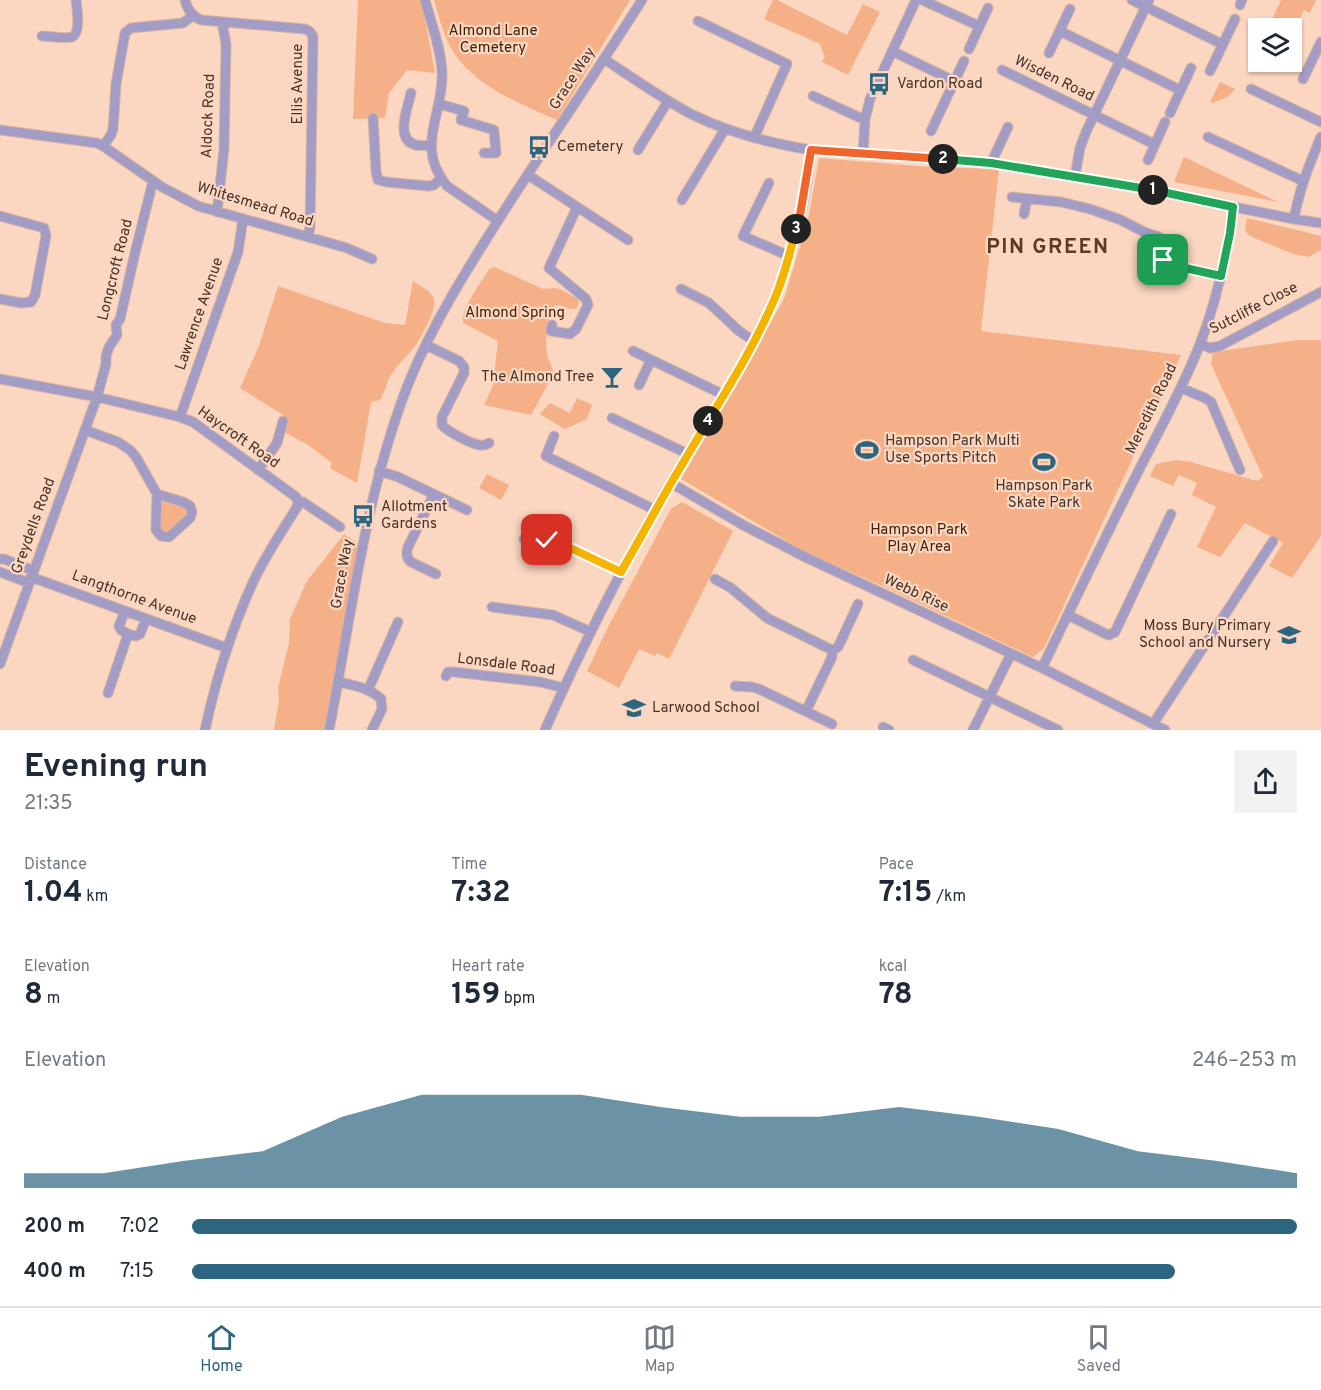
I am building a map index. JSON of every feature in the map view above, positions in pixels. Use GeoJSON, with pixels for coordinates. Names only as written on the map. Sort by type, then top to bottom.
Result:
{"type":"FeatureCollection","features":[{"type":"Feature","properties":{"kind":"street"},"geometry":{"type":"LineString","coordinates":[[42,36],[70,37],[74,35],[78,29],[76,0]]}},
{"type":"Feature","properties":{"kind":"street"},"geometry":{"type":"LineString","coordinates":[[104,146],[113,129],[116,84],[124,33],[130,28],[183,23],[193,15],[185,0]]}},
{"type":"Feature","properties":{"kind":"street"},"geometry":{"type":"LineString","coordinates":[[424,0],[441,57],[442,83],[432,133],[432,160],[441,178],[453,191],[498,221]]}},
{"type":"Feature","properties":{"kind":"street","name":"Grace Way"},"geometry":{"type":"LineString","coordinates":[[329,730],[365,531],[379,471],[404,397],[426,345],[458,283],[642,0]]}},
{"type":"Feature","properties":{"kind":"street"},"geometry":{"type":"LineString","coordinates":[[863,154],[865,120],[870,99],[916,0]]}},
{"type":"Feature","properties":{"kind":"street"},"geometry":{"type":"LineString","coordinates":[[922,0],[980,26]]}},
{"type":"Feature","properties":{"kind":"street"},"geometry":{"type":"LineString","coordinates":[[1132,0],[1147,3],[1222,44]]}},
{"type":"Feature","properties":{"kind":"street","name":"Wisden Road"},"geometry":{"type":"LineString","coordinates":[[1075,176],[1080,148],[1147,3]]}},
{"type":"Feature","properties":{"kind":"street"},"geometry":{"type":"LineString","coordinates":[[969,48],[988,8]]}},
{"type":"Feature","properties":{"kind":"street","name":"Wisden Road"},"geometry":{"type":"LineString","coordinates":[[1049,53],[1070,9]]}},
{"type":"Feature","properties":{"kind":"street","name":"Ellis Avenue"},"geometry":{"type":"LineString","coordinates":[[193,15],[201,20],[305,29],[313,36],[308,237]]}},
{"type":"Feature","properties":{"kind":"street"},"geometry":{"type":"LineString","coordinates":[[1210,71],[1235,19]]}},
{"type":"Feature","properties":{"kind":"street"},"geometry":{"type":"LineString","coordinates":[[698,21],[787,64],[754,138]]}},
{"type":"Feature","properties":{"kind":"street","name":"Aldock Road"},"geometry":{"type":"LineString","coordinates":[[217,212],[224,149],[226,44],[222,22]]}},
{"type":"Feature","properties":{"kind":"street"},"geometry":{"type":"LineString","coordinates":[[1060,31],[1180,90]]}},
{"type":"Feature","properties":{"kind":"street"},"geometry":{"type":"LineString","coordinates":[[1303,79],[1318,55],[1321,42]]}},
{"type":"Feature","properties":{"kind":"street"},"geometry":{"type":"LineString","coordinates":[[892,51],[954,81]]}},
{"type":"Feature","properties":{"kind":"street"},"geometry":{"type":"LineString","coordinates":[[604,59],[691,114],[726,129],[782,146],[991,163],[1075,176],[1321,223]]}},
{"type":"Feature","properties":{"kind":"street"},"geometry":{"type":"LineString","coordinates":[[931,131],[964,61]]}},
{"type":"Feature","properties":{"kind":"street"},"geometry":{"type":"LineString","coordinates":[[1148,159],[1191,68]]}},
{"type":"Feature","properties":{"kind":"street","name":"Wisden Road"},"geometry":{"type":"LineString","coordinates":[[1002,70],[1154,144]]}},
{"type":"Feature","properties":{"kind":"street"},"geometry":{"type":"LineString","coordinates":[[1251,89],[1321,122]]}},
{"type":"Feature","properties":{"kind":"street"},"geometry":{"type":"LineString","coordinates":[[411,93],[404,132],[407,140],[418,145],[431,145]]}},
{"type":"Feature","properties":{"kind":"street"},"geometry":{"type":"LineString","coordinates":[[814,96],[865,120]]}},
{"type":"Feature","properties":{"kind":"street"},"geometry":{"type":"LineString","coordinates":[[638,150],[668,101]]}},
{"type":"Feature","properties":{"kind":"street"},"geometry":{"type":"LineString","coordinates":[[439,104],[464,111],[461,120],[494,130],[496,153],[484,153]]}},
{"type":"Feature","properties":{"kind":"street"},"geometry":{"type":"LineString","coordinates":[[373,118],[378,180],[428,186],[434,185],[441,178]]}},
{"type":"Feature","properties":{"kind":"street"},"geometry":{"type":"LineString","coordinates":[[991,163],[1008,127]]}},
{"type":"Feature","properties":{"kind":"street"},"geometry":{"type":"LineString","coordinates":[[682,200],[726,129]]}},
{"type":"Feature","properties":{"kind":"street","name":"Whitesmead Road"},"geometry":{"type":"LineString","coordinates":[[0,130],[104,146],[153,181],[191,203],[347,248],[372,259]]}},
{"type":"Feature","properties":{"kind":"street"},"geometry":{"type":"LineString","coordinates":[[1208,136],[1230,151],[1303,181]]}},
{"type":"Feature","properties":{"kind":"street"},"geometry":{"type":"LineString","coordinates":[[1294,219],[1308,165],[1321,137]]}},
{"type":"Feature","properties":{"kind":"street","name":"Lonsdale Road"},"geometry":{"type":"LineString","coordinates":[[545,730],[621,572],[724,395],[775,297],[800,215],[811,150]]}},
{"type":"Feature","properties":{"kind":"street"},"geometry":{"type":"LineString","coordinates":[[528,175],[628,240]]}},
{"type":"Feature","properties":{"kind":"street","name":"Longcroft Road"},"geometry":{"type":"LineString","coordinates":[[97,398],[106,356],[117,335],[116,325],[120,319],[153,181]]}},
{"type":"Feature","properties":{"kind":"street"},"geometry":{"type":"LineString","coordinates":[[769,183],[743,236],[789,256]]}},
{"type":"Feature","properties":{"kind":"street"},"geometry":{"type":"LineString","coordinates":[[1012,197],[1060,202],[1121,220],[1159,237],[1162,243],[1161,257],[1165,263],[1221,276]]}},
{"type":"Feature","properties":{"kind":"street"},"geometry":{"type":"LineString","coordinates":[[1024,214],[1027,199]]}},
{"type":"Feature","properties":{"kind":"street"},"geometry":{"type":"LineString","coordinates":[[551,331],[570,334],[576,329],[588,305],[586,299],[549,268],[577,207]]}},
{"type":"Feature","properties":{"kind":"street","name":"Meredith Road"},"geometry":{"type":"LineString","coordinates":[[1042,668],[1200,344],[1221,276],[1233,207]]}},
{"type":"Feature","properties":{"kind":"street"},"geometry":{"type":"LineString","coordinates":[[0,216],[44,228],[46,236],[35,295],[31,302],[21,303],[0,299]]}},
{"type":"Feature","properties":{"kind":"street","name":"Lawrence Avenue"},"geometry":{"type":"LineString","coordinates":[[180,417],[238,252],[243,219]]}},
{"type":"Feature","properties":{"kind":"street"},"geometry":{"type":"LineString","coordinates":[[681,289],[709,303],[739,331],[754,341]]}},
{"type":"Feature","properties":{"kind":"street","name":"Sutcliffe Close"},"geometry":{"type":"LineString","coordinates":[[1200,344],[1210,348],[1220,346],[1321,292]]}},
{"type":"Feature","properties":{"kind":"street"},"geometry":{"type":"LineString","coordinates":[[426,345],[459,361],[464,367],[464,373],[442,417],[442,425],[446,430],[478,445],[484,446],[489,443]]}},
{"type":"Feature","properties":{"kind":"street"},"geometry":{"type":"LineString","coordinates":[[633,351],[724,395]]}},
{"type":"Feature","properties":{"kind":"street"},"geometry":{"type":"LineString","coordinates":[[639,385],[651,360]]}},
{"type":"Feature","properties":{"kind":"street","name":"Haycroft Road"},"geometry":{"type":"LineString","coordinates":[[0,379],[97,398],[193,422],[296,497],[298,502],[303,502],[340,527]]}},
{"type":"Feature","properties":{"kind":"street"},"geometry":{"type":"LineString","coordinates":[[1181,387],[1211,402],[1240,470]]}},
{"type":"Feature","properties":{"kind":"street","name":"Greydells Road"},"geometry":{"type":"LineString","coordinates":[[0,664],[97,398]]}},
{"type":"Feature","properties":{"kind":"street"},"geometry":{"type":"LineString","coordinates":[[612,418],[688,454]]}},
{"type":"Feature","properties":{"kind":"street"},"geometry":{"type":"LineString","coordinates":[[258,470],[277,443],[282,421]]}},
{"type":"Feature","properties":{"kind":"street"},"geometry":{"type":"LineString","coordinates":[[85,430],[118,442],[136,457],[157,494],[156,530],[161,536],[168,537],[190,518],[192,512],[190,506],[183,502],[157,494]]}},
{"type":"Feature","properties":{"kind":"street"},"geometry":{"type":"LineString","coordinates":[[554,436],[546,456],[655,510]]}},
{"type":"Feature","properties":{"kind":"street"},"geometry":{"type":"LineString","coordinates":[[379,471],[398,477],[467,510]]}},
{"type":"Feature","properties":{"kind":"street","name":"Webb Rise"},"geometry":{"type":"LineString","coordinates":[[671,483],[743,525],[805,557],[1042,668],[1164,730]]}},
{"type":"Feature","properties":{"kind":"street"},"geometry":{"type":"LineString","coordinates":[[434,494],[406,553],[411,562],[436,574]]}},
{"type":"Feature","properties":{"kind":"street"},"geometry":{"type":"LineString","coordinates":[[205,730],[226,648],[239,614],[255,578],[298,502]]}},
{"type":"Feature","properties":{"kind":"street"},"geometry":{"type":"LineString","coordinates":[[1068,615],[1106,634],[1115,632],[1171,514]]}},
{"type":"Feature","properties":{"kind":"street"},"geometry":{"type":"LineString","coordinates":[[524,539],[560,543],[621,572]]}},
{"type":"Feature","properties":{"kind":"street"},"geometry":{"type":"LineString","coordinates":[[1153,724],[1273,541]]}},
{"type":"Feature","properties":{"kind":"street"},"geometry":{"type":"LineString","coordinates":[[0,559],[4,559],[31,577]]}},
{"type":"Feature","properties":{"kind":"street"},"geometry":{"type":"LineString","coordinates":[[0,572],[31,577]]}},
{"type":"Feature","properties":{"kind":"street","name":"Langthorne Avenue"},"geometry":{"type":"LineString","coordinates":[[31,577],[226,648]]}},
{"type":"Feature","properties":{"kind":"street"},"geometry":{"type":"LineString","coordinates":[[715,579],[731,588],[767,618],[832,651],[832,657],[806,711]]}},
{"type":"Feature","properties":{"kind":"street"},"geometry":{"type":"LineString","coordinates":[[832,651],[838,647],[858,603]]}},
{"type":"Feature","properties":{"kind":"street"},"geometry":{"type":"LineString","coordinates":[[492,607],[553,615],[591,632]]}},
{"type":"Feature","properties":{"kind":"street"},"geometry":{"type":"LineString","coordinates":[[124,611],[119,626],[128,634],[136,636],[140,634],[146,619]]}},
{"type":"Feature","properties":{"kind":"street"},"geometry":{"type":"LineString","coordinates":[[368,690],[398,622]]}},
{"type":"Feature","properties":{"kind":"street"},"geometry":{"type":"LineString","coordinates":[[108,693],[128,634]]}},
{"type":"Feature","properties":{"kind":"street"},"geometry":{"type":"LineString","coordinates":[[973,730],[1011,654]]}},
{"type":"Feature","properties":{"kind":"street"},"geometry":{"type":"LineString","coordinates":[[914,660],[1058,730]]}},
{"type":"Feature","properties":{"kind":"street","name":"Lonsdale Road"},"geometry":{"type":"LineString","coordinates":[[446,676],[448,672],[454,672],[540,682],[564,688]]}},
{"type":"Feature","properties":{"kind":"street"},"geometry":{"type":"LineString","coordinates":[[339,682],[358,686],[380,696],[382,709],[372,730]]}},
{"type":"Feature","properties":{"kind":"street"},"geometry":{"type":"LineString","coordinates":[[735,686],[759,689],[832,724]]}},
{"type":"Feature","properties":{"kind":"green space"},"geometry":{"type":"Polygon","coordinates":[[[358,0],[420,0],[424,13],[435,73],[407,70],[389,93],[385,118],[353,119],[358,0]]]}},
{"type":"Feature","properties":{"kind":"green space","name":"Almond Lane Cemetery"},"geometry":{"type":"Polygon","coordinates":[[[434,0],[630,0],[557,120],[509,98],[480,80],[467,68],[447,40],[434,0]]]}},
{"type":"Feature","properties":{"kind":"green space"},"geometry":{"type":"Polygon","coordinates":[[[773,0],[847,35],[863,4],[880,12],[848,75],[822,62],[825,56],[820,44],[764,19],[773,0]]]}},
{"type":"Feature","properties":{"kind":"green space"},"geometry":{"type":"Polygon","coordinates":[[[1281,0],[1316,0],[1310,13],[1304,10],[1300,18],[1273,18],[1281,0]]]}},
{"type":"Feature","properties":{"kind":"green space"},"geometry":{"type":"Polygon","coordinates":[[[1220,82],[1235,89],[1229,96],[1213,103],[1210,102],[1220,82]]]}},
{"type":"Feature","properties":{"kind":"green space"},"geometry":{"type":"Polygon","coordinates":[[[1184,157],[1278,202],[1174,182],[1184,157]]]}},
{"type":"Feature","properties":{"kind":"green space","name":"Hampson Park Play Area"},"geometry":{"type":"Polygon","coordinates":[[[819,158],[930,167],[999,169],[981,331],[1181,355],[1044,648],[1033,657],[809,554],[681,479],[784,299],[808,220],[819,158]]]}},
{"type":"Feature","properties":{"kind":"green space"},"geometry":{"type":"Polygon","coordinates":[[[1247,218],[1321,236],[1321,250],[1308,257],[1293,254],[1250,236],[1245,231],[1247,218]]]}},
{"type":"Feature","properties":{"kind":"green space","name":"Almond Spring"},"geometry":{"type":"Polygon","coordinates":[[[495,267],[543,289],[562,290],[578,299],[579,302],[576,309],[555,305],[552,309],[547,328],[546,349],[554,373],[531,415],[484,405],[493,385],[498,341],[463,323],[465,310],[472,296],[489,269],[495,267]]]}},
{"type":"Feature","properties":{"kind":"green space"},"geometry":{"type":"Polygon","coordinates":[[[413,281],[433,296],[433,310],[415,346],[391,375],[380,400],[371,402],[357,483],[330,468],[332,463],[308,445],[284,432],[286,417],[240,388],[259,346],[278,286],[385,323],[405,325],[413,281]]]}},
{"type":"Feature","properties":{"kind":"green space"},"geometry":{"type":"Polygon","coordinates":[[[1298,340],[1321,340],[1321,536],[1292,578],[1269,566],[1283,543],[1245,523],[1220,557],[1197,547],[1216,507],[1192,495],[1197,483],[1179,475],[1173,486],[1150,476],[1156,464],[1176,460],[1191,462],[1257,481],[1263,477],[1211,364],[1213,352],[1298,340]]]}},
{"type":"Feature","properties":{"kind":"green space"},"geometry":{"type":"Polygon","coordinates":[[[577,398],[592,405],[587,419],[565,429],[540,414],[550,403],[570,413],[577,398]]]}},
{"type":"Feature","properties":{"kind":"green space"},"geometry":{"type":"Polygon","coordinates":[[[487,474],[509,485],[501,500],[479,488],[487,474]]]}},
{"type":"Feature","properties":{"kind":"green space"},"geometry":{"type":"Polygon","coordinates":[[[162,499],[186,506],[188,513],[169,533],[161,533],[159,508],[162,499]]]}},
{"type":"Feature","properties":{"kind":"green space"},"geometry":{"type":"Polygon","coordinates":[[[682,502],[733,531],[669,659],[657,653],[655,656],[639,649],[619,688],[587,671],[671,509],[682,502]]]}},
{"type":"Feature","properties":{"kind":"green space"},"geometry":{"type":"Polygon","coordinates":[[[344,534],[359,545],[324,730],[274,730],[279,700],[278,688],[289,643],[290,619],[307,581],[344,534]]]}},
{"type":"Feature","properties":{"kind":"place","name":"Vardon Road"},"geometry":{"type":"Point","coordinates":[879,84]}},
{"type":"Feature","properties":{"kind":"place","name":"Cemetery"},"geometry":{"type":"Point","coordinates":[539,147]}},
{"type":"Feature","properties":{"kind":"place","name":"The Almond Tree"},"geometry":{"type":"Point","coordinates":[612,377]}},
{"type":"Feature","properties":{"kind":"place","name":"Hampson Park Multi Use Sports Pitch"},"geometry":{"type":"Point","coordinates":[867,450]}},
{"type":"Feature","properties":{"kind":"place","name":"Hampson Park Skate Park"},"geometry":{"type":"Point","coordinates":[1044,462]}},
{"type":"Feature","properties":{"kind":"place","name":"Allotment Gardens"},"geometry":{"type":"Point","coordinates":[363,516]}},
{"type":"Feature","properties":{"kind":"place","name":"Moss Bury Primary School and Nursery"},"geometry":{"type":"Point","coordinates":[1289,635]}},
{"type":"Feature","properties":{"kind":"place","name":"Larwood School"},"geometry":{"type":"Point","coordinates":[634,708]}},
{"type":"Feature","properties":{"kind":"district","name":"PIN GREEN"},"geometry":{"type":"Point","coordinates":[1048,247]}},
{"type":"Feature","properties":{"kind":"route"},"geometry":{"type":"LineString","coordinates":[[547,540],[560,543],[621,572],[724,395],[770,309],[789,256],[800,215],[811,150],[991,163],[1075,176],[1233,207],[1221,276],[1167,264],[1163,260]]}}]}
